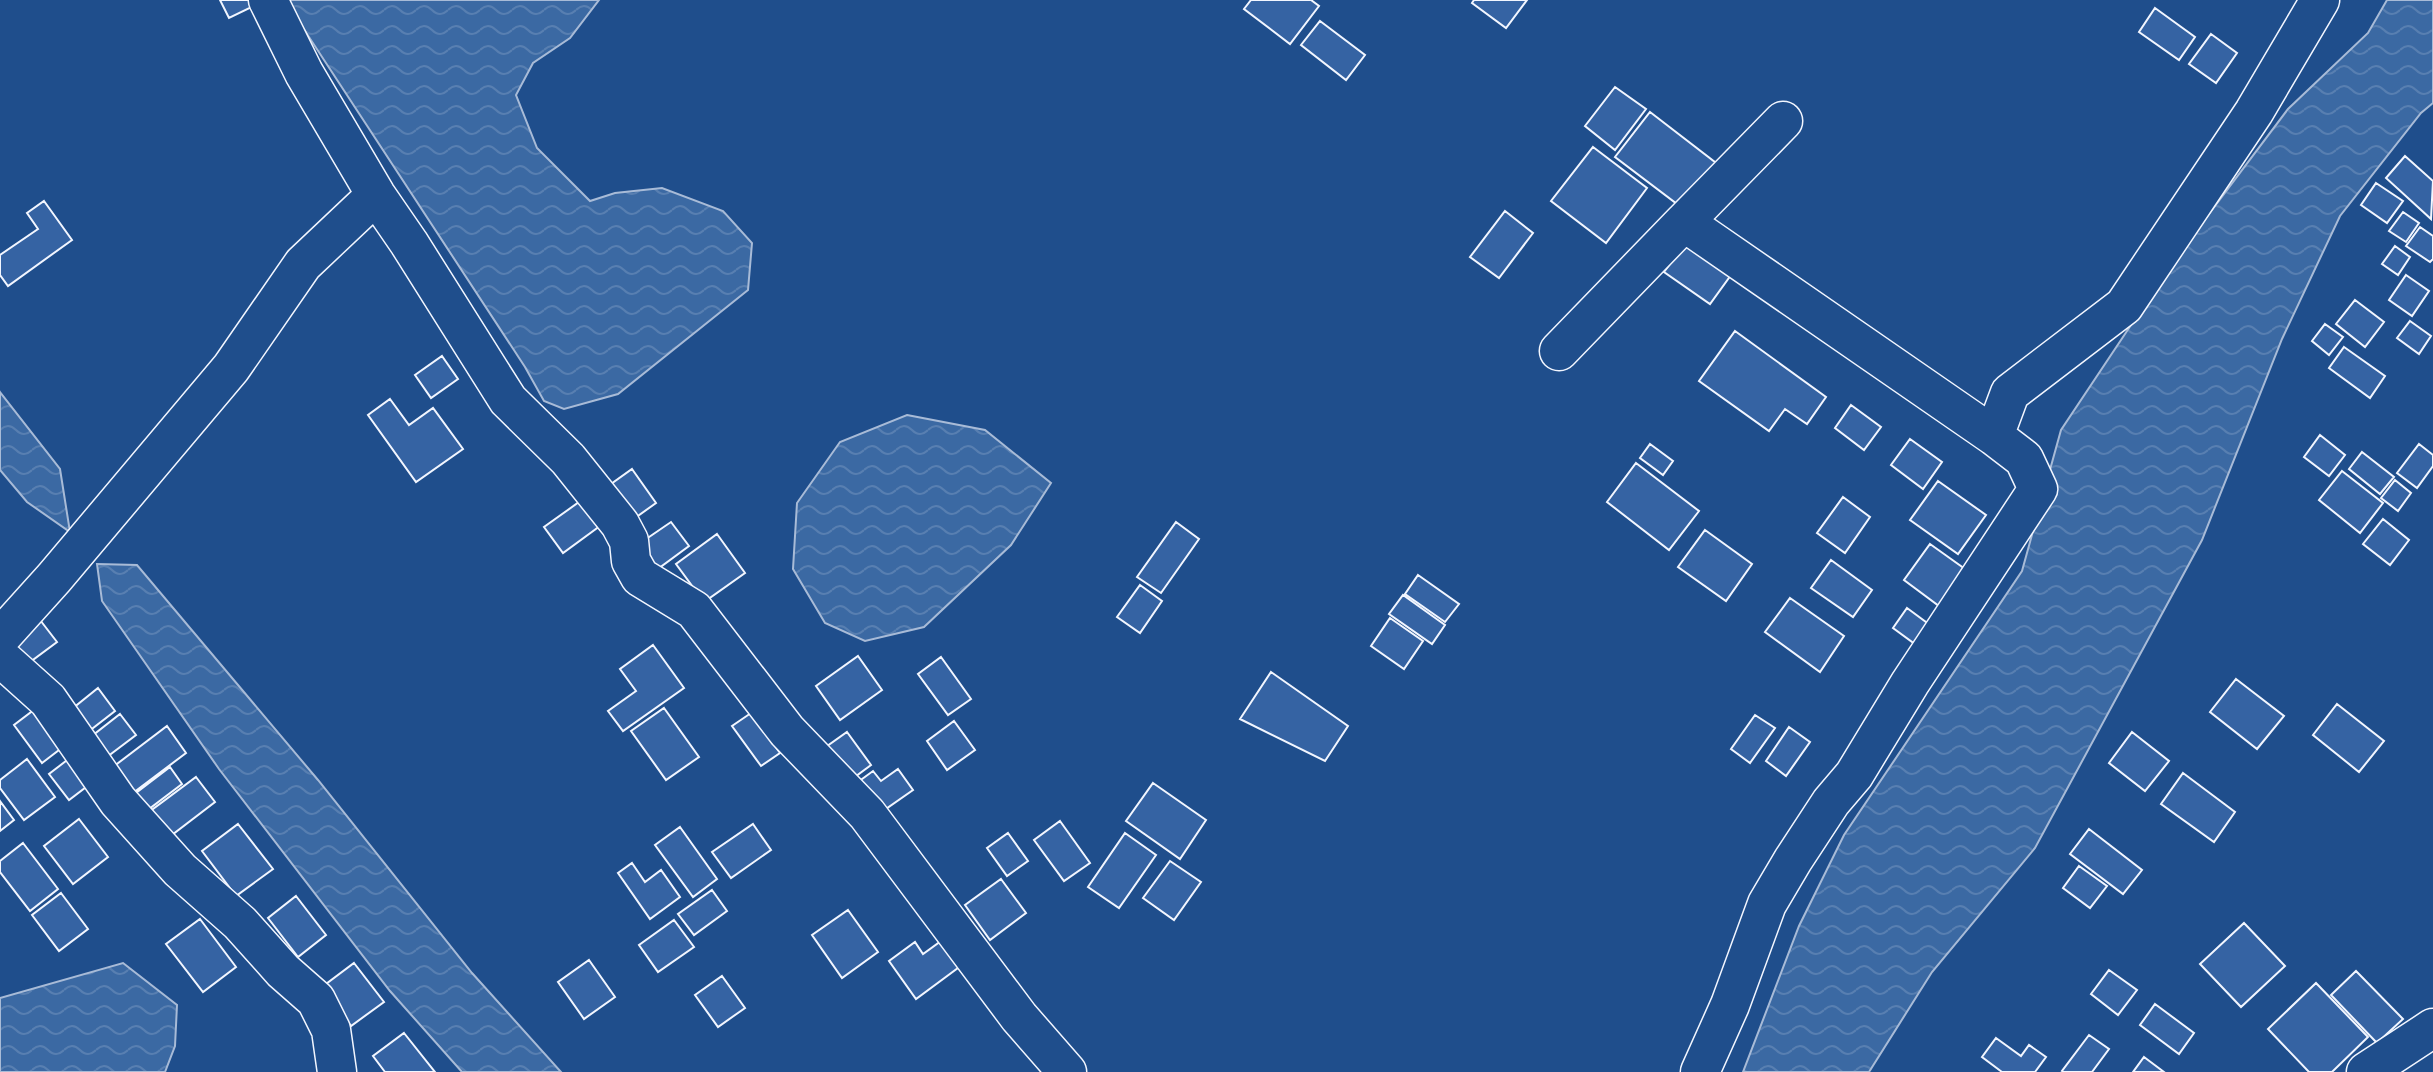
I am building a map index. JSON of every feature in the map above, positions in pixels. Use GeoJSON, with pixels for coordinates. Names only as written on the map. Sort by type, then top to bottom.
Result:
{"type":"FeatureCollection","features":[{"type":"Feature","properties":{"kind":"street"},"geometry":{"type":"LineString","coordinates":[[268,0],[304,73],[376,195],[508,400],[568,459],[620,524],[629,541],[631,561],[640,577],[694,610],[787,731],[867,814],[1019,1017],[1067,1072]]}},
{"type":"Feature","properties":{"kind":"street"},"geometry":{"type":"LineString","coordinates":[[1994,436],[2010,393],[2124,306],[2254,112],[2320,0]]}},
{"type":"Feature","properties":{"kind":"street"},"geometry":{"type":"LineString","coordinates":[[1559,351],[1783,121]]}},
{"type":"Feature","properties":{"kind":"street"},"geometry":{"type":"LineString","coordinates":[[0,638],[231,368],[303,264],[376,195]]}},
{"type":"Feature","properties":{"kind":"street"},"geometry":{"type":"LineString","coordinates":[[1684,222],[1994,436],[2024,459],[2038,489],[1767,904],[1730,1005],[1700,1072]]}},
{"type":"Feature","properties":{"kind":"street"},"geometry":{"type":"LineString","coordinates":[[0,657],[48,700],[118,801],[180,870],[240,923],[283,971],[316,1000],[331,1030],[337,1072]]}},
{"type":"Feature","properties":{"kind":"street"},"geometry":{"type":"LineString","coordinates":[[2366,1072],[2433,1028]]}},
{"type":"Feature","properties":{"kind":"water"},"geometry":{"type":"Polygon","coordinates":[[[290,0],[599,0],[570,38],[533,63],[516,95],[537,148],[590,201],[615,193],[662,188],[723,211],[752,243],[748,290],[618,394],[564,409],[544,401],[525,367],[288,5],[290,0]]]}},
{"type":"Feature","properties":{"kind":"water"},"geometry":{"type":"Polygon","coordinates":[[[2387,0],[2433,0],[2433,103],[2421,113],[2340,216],[2282,339],[2202,540],[2035,848],[1932,972],[1869,1072],[1743,1072],[1799,926],[1844,835],[2022,571],[2061,430],[2175,259],[2288,109],[2368,33],[2387,0]]]}},
{"type":"Feature","properties":{"kind":"water"},"geometry":{"type":"Polygon","coordinates":[[[0,392],[60,469],[70,532],[27,502],[0,470],[0,392]]]}},
{"type":"Feature","properties":{"kind":"water"},"geometry":{"type":"Polygon","coordinates":[[[907,415],[985,430],[1051,483],[1011,545],[924,627],[865,641],[825,623],[793,569],[797,503],[840,442],[907,415]]]}},
{"type":"Feature","properties":{"kind":"water"},"geometry":{"type":"Polygon","coordinates":[[[97,564],[137,565],[318,780],[472,973],[561,1072],[462,1072],[390,991],[219,769],[102,601],[97,564]]]}},
{"type":"Feature","properties":{"kind":"water"},"geometry":{"type":"Polygon","coordinates":[[[123,963],[177,1005],[175,1046],[165,1072],[0,1072],[0,998],[123,963]]]}},
{"type":"Feature","properties":{"kind":"building"},"geometry":{"type":"Polygon","coordinates":[[[220,0],[256,0],[258,4],[229,18],[220,0]]]}},
{"type":"Feature","properties":{"kind":"building"},"geometry":{"type":"Polygon","coordinates":[[[1251,0],[1311,0],[1319,6],[1290,44],[1244,9],[1251,0]]]}},
{"type":"Feature","properties":{"kind":"building"},"geometry":{"type":"Polygon","coordinates":[[[1474,0],[1527,0],[1506,28],[1472,3],[1474,0]]]}},
{"type":"Feature","properties":{"kind":"building"},"geometry":{"type":"Polygon","coordinates":[[[2155,8],[2195,37],[2179,60],[2139,32],[2155,8]]]}},
{"type":"Feature","properties":{"kind":"building"},"geometry":{"type":"Polygon","coordinates":[[[1320,21],[1365,55],[1346,80],[1301,45],[1320,21]]]}},
{"type":"Feature","properties":{"kind":"building"},"geometry":{"type":"Polygon","coordinates":[[[2211,34],[2237,53],[2216,83],[2189,64],[2211,34]]]}},
{"type":"Feature","properties":{"kind":"building"},"geometry":{"type":"Polygon","coordinates":[[[1615,87],[1646,109],[1615,150],[1585,126],[1615,87]]]}},
{"type":"Feature","properties":{"kind":"building"},"geometry":{"type":"Polygon","coordinates":[[[1650,112],[1720,166],[1685,210],[1615,157],[1650,112]]]}},
{"type":"Feature","properties":{"kind":"building"},"geometry":{"type":"Polygon","coordinates":[[[1593,147],[1647,188],[1606,243],[1551,201],[1593,147]]]}},
{"type":"Feature","properties":{"kind":"building"},"geometry":{"type":"Polygon","coordinates":[[[2405,156],[2433,181],[2431,219],[2386,178],[2405,156]]]}},
{"type":"Feature","properties":{"kind":"building"},"geometry":{"type":"Polygon","coordinates":[[[2376,183],[2403,201],[2387,223],[2361,205],[2376,183]]]}},
{"type":"Feature","properties":{"kind":"building"},"geometry":{"type":"Polygon","coordinates":[[[44,201],[72,240],[8,286],[0,275],[0,255],[38,229],[27,213],[44,201]]]}},
{"type":"Feature","properties":{"kind":"building"},"geometry":{"type":"Polygon","coordinates":[[[1505,211],[1533,233],[1499,278],[1470,257],[1505,211]]]}},
{"type":"Feature","properties":{"kind":"building"},"geometry":{"type":"Polygon","coordinates":[[[2403,212],[2419,223],[2406,242],[2389,231],[2403,212]]]}},
{"type":"Feature","properties":{"kind":"building"},"geometry":{"type":"Polygon","coordinates":[[[2420,227],[2433,236],[2433,259],[2430,262],[2406,246],[2420,227]]]}},
{"type":"Feature","properties":{"kind":"building"},"geometry":{"type":"Polygon","coordinates":[[[1686,243],[1731,275],[1710,304],[1664,272],[1686,243]]]}},
{"type":"Feature","properties":{"kind":"building"},"geometry":{"type":"Polygon","coordinates":[[[2395,246],[2410,257],[2398,275],[2382,264],[2395,246]]]}},
{"type":"Feature","properties":{"kind":"building"},"geometry":{"type":"Polygon","coordinates":[[[2406,275],[2429,291],[2412,316],[2389,300],[2406,275]]]}},
{"type":"Feature","properties":{"kind":"building"},"geometry":{"type":"Polygon","coordinates":[[[2355,300],[2384,322],[2365,347],[2336,324],[2355,300]]]}},
{"type":"Feature","properties":{"kind":"building"},"geometry":{"type":"Polygon","coordinates":[[[2410,321],[2431,336],[2419,354],[2397,338],[2410,321]]]}},
{"type":"Feature","properties":{"kind":"building"},"geometry":{"type":"Polygon","coordinates":[[[2325,324],[2343,337],[2329,355],[2312,341],[2325,324]]]}},
{"type":"Feature","properties":{"kind":"building"},"geometry":{"type":"Polygon","coordinates":[[[1735,331],[1826,397],[1807,424],[1785,409],[1769,431],[1699,381],[1735,331]]]}},
{"type":"Feature","properties":{"kind":"building"},"geometry":{"type":"Polygon","coordinates":[[[2344,347],[2385,376],[2370,398],[2329,368],[2344,347]]]}},
{"type":"Feature","properties":{"kind":"building"},"geometry":{"type":"Polygon","coordinates":[[[442,356],[458,379],[431,398],[415,375],[442,356]]]}},
{"type":"Feature","properties":{"kind":"building"},"geometry":{"type":"Polygon","coordinates":[[[390,399],[409,425],[433,408],[463,449],[416,482],[368,415],[390,399]]]}},
{"type":"Feature","properties":{"kind":"building"},"geometry":{"type":"Polygon","coordinates":[[[1851,405],[1881,427],[1864,450],[1835,428],[1851,405]]]}},
{"type":"Feature","properties":{"kind":"building"},"geometry":{"type":"Polygon","coordinates":[[[2320,435],[2345,455],[2329,476],[2304,457],[2320,435]]]}},
{"type":"Feature","properties":{"kind":"building"},"geometry":{"type":"Polygon","coordinates":[[[1910,439],[1942,462],[1923,489],[1891,465],[1910,439]]]}},
{"type":"Feature","properties":{"kind":"building"},"geometry":{"type":"Polygon","coordinates":[[[1650,444],[1673,461],[1663,475],[1640,458],[1650,444]]]}},
{"type":"Feature","properties":{"kind":"building"},"geometry":{"type":"Polygon","coordinates":[[[2419,444],[2433,455],[2433,466],[2417,488],[2397,473],[2419,444]]]}},
{"type":"Feature","properties":{"kind":"building"},"geometry":{"type":"Polygon","coordinates":[[[2362,452],[2394,477],[2380,494],[2349,469],[2362,452]]]}},
{"type":"Feature","properties":{"kind":"building"},"geometry":{"type":"Polygon","coordinates":[[[1636,463],[1699,511],[1669,550],[1607,502],[1636,463]]]}},
{"type":"Feature","properties":{"kind":"building"},"geometry":{"type":"Polygon","coordinates":[[[632,469],[656,503],[628,523],[604,489],[632,469]]]}},
{"type":"Feature","properties":{"kind":"building"},"geometry":{"type":"Polygon","coordinates":[[[2342,471],[2383,503],[2360,533],[2319,500],[2342,471]]]}},
{"type":"Feature","properties":{"kind":"building"},"geometry":{"type":"Polygon","coordinates":[[[2395,480],[2411,493],[2398,511],[2381,498],[2395,480]]]}},
{"type":"Feature","properties":{"kind":"building"},"geometry":{"type":"Polygon","coordinates":[[[1938,481],[1986,515],[1958,554],[1910,520],[1938,481]]]}},
{"type":"Feature","properties":{"kind":"building"},"geometry":{"type":"Polygon","coordinates":[[[586,497],[604,523],[563,553],[544,527],[586,497]]]}},
{"type":"Feature","properties":{"kind":"building"},"geometry":{"type":"Polygon","coordinates":[[[1843,497],[1870,517],[1845,553],[1817,533],[1843,497]]]}},
{"type":"Feature","properties":{"kind":"building"},"geometry":{"type":"Polygon","coordinates":[[[2383,519],[2409,540],[2390,565],[2363,544],[2383,519]]]}},
{"type":"Feature","properties":{"kind":"building"},"geometry":{"type":"Polygon","coordinates":[[[671,522],[689,546],[655,571],[636,546],[671,522]]]}},
{"type":"Feature","properties":{"kind":"building"},"geometry":{"type":"Polygon","coordinates":[[[1176,522],[1199,539],[1161,593],[1137,577],[1176,522]]]}},
{"type":"Feature","properties":{"kind":"building"},"geometry":{"type":"Polygon","coordinates":[[[1705,530],[1752,564],[1726,601],[1678,567],[1705,530]]]}},
{"type":"Feature","properties":{"kind":"building"},"geometry":{"type":"Polygon","coordinates":[[[717,534],[745,573],[704,602],[676,564],[717,534]]]}},
{"type":"Feature","properties":{"kind":"building"},"geometry":{"type":"Polygon","coordinates":[[[1930,544],[1965,569],[1939,606],[1904,580],[1930,544]]]}},
{"type":"Feature","properties":{"kind":"building"},"geometry":{"type":"Polygon","coordinates":[[[1831,560],[1872,590],[1853,617],[1811,588],[1831,560]]]}},
{"type":"Feature","properties":{"kind":"building"},"geometry":{"type":"Polygon","coordinates":[[[1418,575],[1459,604],[1445,622],[1405,594],[1418,575]]]}},
{"type":"Feature","properties":{"kind":"building"},"geometry":{"type":"Polygon","coordinates":[[[1140,585],[1162,601],[1140,633],[1117,617],[1140,585]]]}},
{"type":"Feature","properties":{"kind":"building"},"geometry":{"type":"Polygon","coordinates":[[[1403,595],[1445,625],[1432,644],[1389,614],[1403,595]]]}},
{"type":"Feature","properties":{"kind":"building"},"geometry":{"type":"Polygon","coordinates":[[[1790,598],[1844,636],[1820,672],[1765,632],[1790,598]]]}},
{"type":"Feature","properties":{"kind":"building"},"geometry":{"type":"Polygon","coordinates":[[[1907,608],[1934,628],[1919,647],[1893,628],[1907,608]]]}},
{"type":"Feature","properties":{"kind":"building"},"geometry":{"type":"Polygon","coordinates":[[[37,616],[57,642],[26,665],[7,639],[37,616]]]}},
{"type":"Feature","properties":{"kind":"building"},"geometry":{"type":"Polygon","coordinates":[[[1390,618],[1423,641],[1404,669],[1371,646],[1390,618]]]}},
{"type":"Feature","properties":{"kind":"building"},"geometry":{"type":"Polygon","coordinates":[[[653,645],[684,688],[623,731],[608,711],[636,691],[620,669],[653,645]]]}},
{"type":"Feature","properties":{"kind":"building"},"geometry":{"type":"Polygon","coordinates":[[[858,656],[882,690],[840,720],[816,686],[858,656]]]}},
{"type":"Feature","properties":{"kind":"building"},"geometry":{"type":"Polygon","coordinates":[[[941,657],[971,699],[948,715],[918,674],[941,657]]]}},
{"type":"Feature","properties":{"kind":"building"},"geometry":{"type":"Polygon","coordinates":[[[1271,672],[1348,726],[1325,761],[1240,719],[1271,672]]]}},
{"type":"Feature","properties":{"kind":"building"},"geometry":{"type":"Polygon","coordinates":[[[2236,679],[2284,716],[2257,749],[2210,712],[2236,679]]]}},
{"type":"Feature","properties":{"kind":"building"},"geometry":{"type":"Polygon","coordinates":[[[98,688],[115,711],[84,735],[67,713],[98,688]]]}},
{"type":"Feature","properties":{"kind":"building"},"geometry":{"type":"Polygon","coordinates":[[[43,703],[72,740],[42,763],[14,725],[43,703]]]}},
{"type":"Feature","properties":{"kind":"building"},"geometry":{"type":"Polygon","coordinates":[[[2337,704],[2384,741],[2359,772],[2313,735],[2337,704]]]}},
{"type":"Feature","properties":{"kind":"building"},"geometry":{"type":"Polygon","coordinates":[[[664,708],[699,757],[666,780],[631,731],[664,708]]]}},
{"type":"Feature","properties":{"kind":"building"},"geometry":{"type":"Polygon","coordinates":[[[751,713],[780,753],[761,766],[732,726],[751,713]]]}},
{"type":"Feature","properties":{"kind":"building"},"geometry":{"type":"Polygon","coordinates":[[[120,714],[136,735],[99,763],[83,743],[120,714]]]}},
{"type":"Feature","properties":{"kind":"building"},"geometry":{"type":"Polygon","coordinates":[[[1755,715],[1775,728],[1750,763],[1731,749],[1755,715]]]}},
{"type":"Feature","properties":{"kind":"building"},"geometry":{"type":"Polygon","coordinates":[[[954,721],[975,750],[947,770],[927,741],[954,721]]]}},
{"type":"Feature","properties":{"kind":"building"},"geometry":{"type":"Polygon","coordinates":[[[167,726],[186,753],[125,799],[105,773],[167,726]]]}},
{"type":"Feature","properties":{"kind":"building"},"geometry":{"type":"Polygon","coordinates":[[[1789,727],[1810,742],[1786,776],[1766,761],[1789,727]]]}},
{"type":"Feature","properties":{"kind":"building"},"geometry":{"type":"Polygon","coordinates":[[[847,732],[871,765],[848,782],[823,749],[847,732]]]}},
{"type":"Feature","properties":{"kind":"building"},"geometry":{"type":"Polygon","coordinates":[[[2132,732],[2169,761],[2145,791],[2109,763],[2132,732]]]}},
{"type":"Feature","properties":{"kind":"building"},"geometry":{"type":"Polygon","coordinates":[[[75,754],[94,781],[69,800],[49,774],[75,754]]]}},
{"type":"Feature","properties":{"kind":"building"},"geometry":{"type":"Polygon","coordinates":[[[27,759],[55,797],[24,820],[0,788],[0,780],[27,759]]]}},
{"type":"Feature","properties":{"kind":"building"},"geometry":{"type":"Polygon","coordinates":[[[170,767],[182,784],[145,812],[132,796],[170,767]]]}},
{"type":"Feature","properties":{"kind":"building"},"geometry":{"type":"Polygon","coordinates":[[[898,769],[913,790],[880,813],[858,782],[873,771],[881,781],[898,769]]]}},
{"type":"Feature","properties":{"kind":"building"},"geometry":{"type":"Polygon","coordinates":[[[2183,773],[2235,812],[2214,842],[2161,804],[2183,773]]]}},
{"type":"Feature","properties":{"kind":"building"},"geometry":{"type":"Polygon","coordinates":[[[196,777],[215,802],[164,841],[145,815],[196,777]]]}},
{"type":"Feature","properties":{"kind":"building"},"geometry":{"type":"Polygon","coordinates":[[[1153,783],[1206,820],[1180,859],[1126,821],[1153,783]]]}},
{"type":"Feature","properties":{"kind":"building"},"geometry":{"type":"Polygon","coordinates":[[[0,801],[14,820],[0,831],[0,801]]]}},
{"type":"Feature","properties":{"kind":"building"},"geometry":{"type":"Polygon","coordinates":[[[79,819],[108,857],[73,884],[44,846],[79,819]]]}},
{"type":"Feature","properties":{"kind":"building"},"geometry":{"type":"Polygon","coordinates":[[[1060,821],[1090,863],[1064,881],[1034,840],[1060,821]]]}},
{"type":"Feature","properties":{"kind":"building"},"geometry":{"type":"Polygon","coordinates":[[[238,824],[273,869],[236,896],[202,851],[238,824]]]}},
{"type":"Feature","properties":{"kind":"building"},"geometry":{"type":"Polygon","coordinates":[[[753,824],[771,850],[731,878],[712,852],[753,824]]]}},
{"type":"Feature","properties":{"kind":"building"},"geometry":{"type":"Polygon","coordinates":[[[680,827],[717,879],[693,897],[655,845],[680,827]]]}},
{"type":"Feature","properties":{"kind":"building"},"geometry":{"type":"Polygon","coordinates":[[[2089,829],[2142,870],[2123,894],[2070,854],[2089,829]]]}},
{"type":"Feature","properties":{"kind":"building"},"geometry":{"type":"Polygon","coordinates":[[[1008,833],[1028,861],[1007,876],[987,848],[1008,833]]]}},
{"type":"Feature","properties":{"kind":"building"},"geometry":{"type":"Polygon","coordinates":[[[1125,833],[1156,855],[1119,908],[1088,887],[1125,833]]]}},
{"type":"Feature","properties":{"kind":"building"},"geometry":{"type":"Polygon","coordinates":[[[23,843],[58,889],[30,911],[0,872],[0,861],[23,843]]]}},
{"type":"Feature","properties":{"kind":"building"},"geometry":{"type":"Polygon","coordinates":[[[1170,861],[1201,882],[1174,920],[1143,898],[1170,861]]]}},
{"type":"Feature","properties":{"kind":"building"},"geometry":{"type":"Polygon","coordinates":[[[632,863],[645,882],[661,870],[680,897],[650,919],[618,873],[632,863]]]}},
{"type":"Feature","properties":{"kind":"building"},"geometry":{"type":"Polygon","coordinates":[[[2079,866],[2107,886],[2090,908],[2063,888],[2079,866]]]}},
{"type":"Feature","properties":{"kind":"building"},"geometry":{"type":"Polygon","coordinates":[[[1001,879],[1026,913],[990,940],[965,905],[1001,879]]]}},
{"type":"Feature","properties":{"kind":"building"},"geometry":{"type":"Polygon","coordinates":[[[712,890],[727,911],[694,935],[678,914],[712,890]]]}},
{"type":"Feature","properties":{"kind":"building"},"geometry":{"type":"Polygon","coordinates":[[[61,893],[88,929],[59,951],[32,915],[61,893]]]}},
{"type":"Feature","properties":{"kind":"building"},"geometry":{"type":"Polygon","coordinates":[[[296,896],[326,935],[298,957],[268,918],[296,896]]]}},
{"type":"Feature","properties":{"kind":"building"},"geometry":{"type":"Polygon","coordinates":[[[848,910],[878,952],[842,978],[812,935],[848,910]]]}},
{"type":"Feature","properties":{"kind":"building"},"geometry":{"type":"Polygon","coordinates":[[[200,919],[236,967],[203,992],[166,944],[200,919]]]}},
{"type":"Feature","properties":{"kind":"building"},"geometry":{"type":"Polygon","coordinates":[[[674,920],[694,947],[658,972],[639,945],[674,920]]]}},
{"type":"Feature","properties":{"kind":"building"},"geometry":{"type":"Polygon","coordinates":[[[2244,923],[2285,966],[2241,1007],[2200,964],[2244,923]]]}},
{"type":"Feature","properties":{"kind":"building"},"geometry":{"type":"Polygon","coordinates":[[[948,936],[966,962],[916,999],[889,961],[915,942],[923,954],[948,936]]]}},
{"type":"Feature","properties":{"kind":"building"},"geometry":{"type":"Polygon","coordinates":[[[589,960],[615,997],[584,1019],[558,982],[589,960]]]}},
{"type":"Feature","properties":{"kind":"building"},"geometry":{"type":"Polygon","coordinates":[[[354,963],[384,1002],[351,1026],[322,987],[354,963]]]}},
{"type":"Feature","properties":{"kind":"building"},"geometry":{"type":"Polygon","coordinates":[[[2109,970],[2137,990],[2118,1015],[2091,994],[2109,970]]]}},
{"type":"Feature","properties":{"kind":"building"},"geometry":{"type":"Polygon","coordinates":[[[2356,971],[2403,1019],[2377,1043],[2331,995],[2356,971]]]}},
{"type":"Feature","properties":{"kind":"building"},"geometry":{"type":"Polygon","coordinates":[[[722,976],[745,1008],[718,1027],[695,995],[722,976]]]}},
{"type":"Feature","properties":{"kind":"building"},"geometry":{"type":"Polygon","coordinates":[[[2316,983],[2368,1037],[2332,1072],[2309,1072],[2268,1029],[2316,983]]]}},
{"type":"Feature","properties":{"kind":"building"},"geometry":{"type":"Polygon","coordinates":[[[2155,1004],[2194,1033],[2179,1054],[2140,1025],[2155,1004]]]}},
{"type":"Feature","properties":{"kind":"building"},"geometry":{"type":"Polygon","coordinates":[[[404,1033],[435,1072],[385,1072],[373,1056],[404,1033]]]}},
{"type":"Feature","properties":{"kind":"building"},"geometry":{"type":"Polygon","coordinates":[[[2089,1035],[2109,1049],[2092,1072],[2062,1071],[2089,1035]]]}},
{"type":"Feature","properties":{"kind":"building"},"geometry":{"type":"Polygon","coordinates":[[[1996,1038],[2021,1056],[2029,1045],[2046,1057],[2035,1072],[2002,1072],[1982,1057],[1996,1038]]]}},
{"type":"Feature","properties":{"kind":"building"},"geometry":{"type":"Polygon","coordinates":[[[2144,1057],[2164,1072],[2133,1072],[2144,1057]]]}}]}
